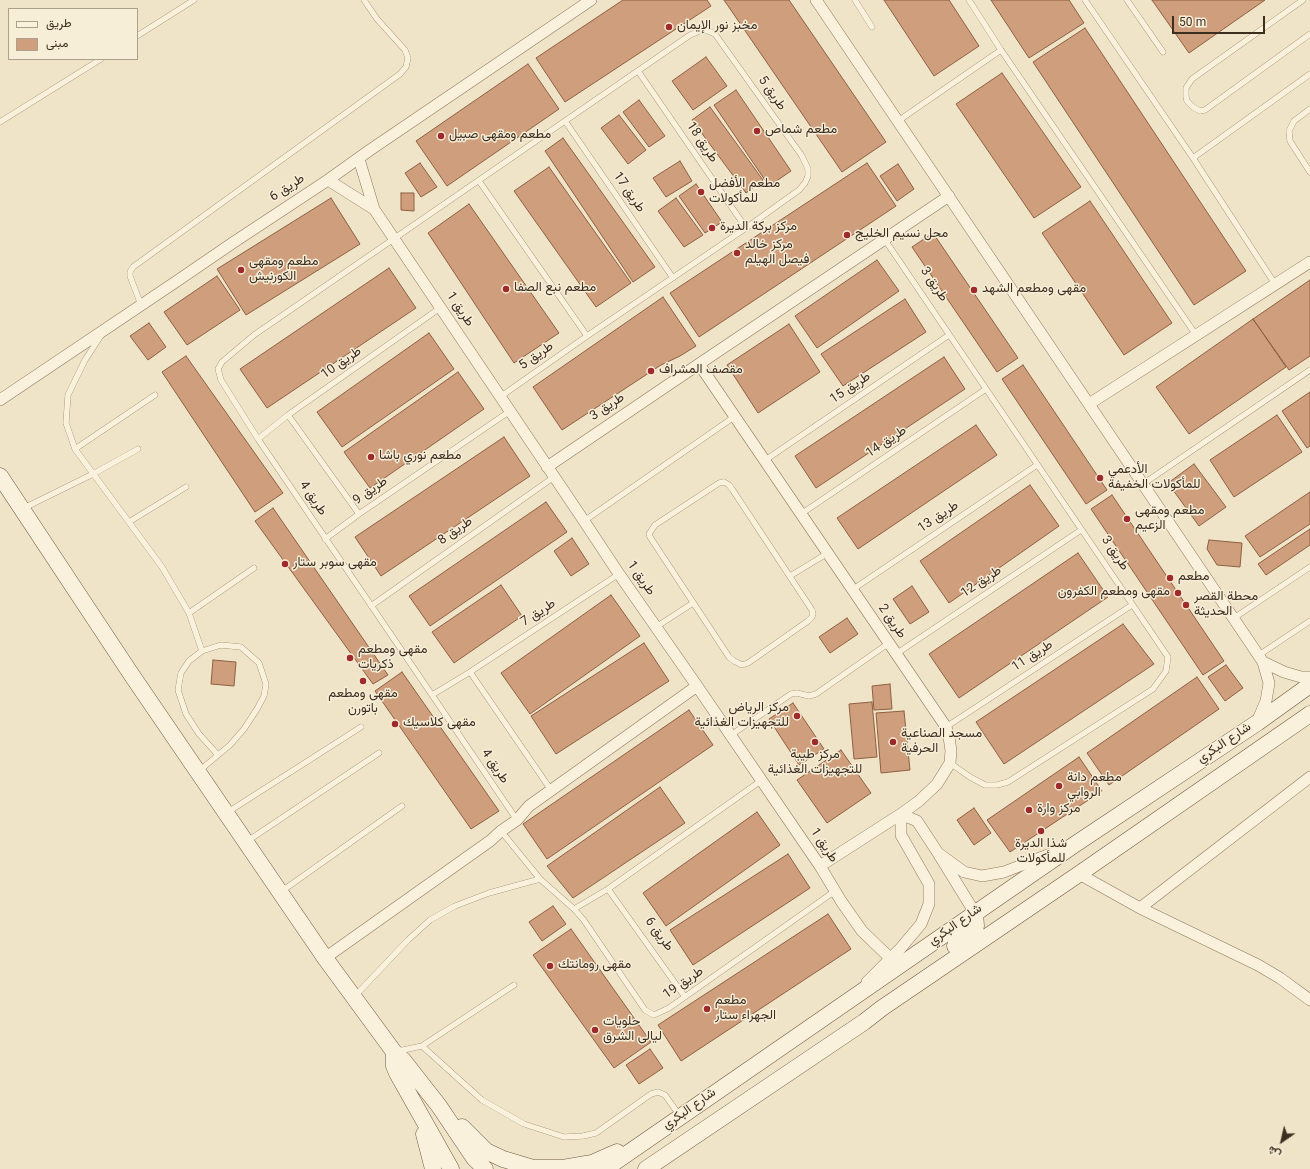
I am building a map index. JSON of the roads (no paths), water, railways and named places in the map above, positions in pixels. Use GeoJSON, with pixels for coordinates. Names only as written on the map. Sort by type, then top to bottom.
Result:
{"type":"FeatureCollection","features":[{"type":"Feature","properties":{"kind":"main road"},"geometry":{"type":"LineString","coordinates":[[0,476],[123,661],[325,958],[394,1052],[403,1060],[440,1106],[474,1158],[485,1169]]}},
{"type":"Feature","properties":{"kind":"main road","name":"شارع البكري"},"geometry":{"type":"LineString","coordinates":[[605,1169],[1074,845],[1257,723],[1310,685]]}},
{"type":"Feature","properties":{"kind":"main road","name":"شارع البكري"},"geometry":{"type":"LineString","coordinates":[[651,1166],[864,1022],[882,1008],[1310,714]]}},
{"type":"Feature","properties":{"kind":"main road"},"geometry":{"type":"LineString","coordinates":[[882,1008],[893,994],[916,973],[970,936],[976,926],[975,913]]}},
{"type":"Feature","properties":{"kind":"main road"},"geometry":{"type":"LineString","coordinates":[[394,1052],[394,1066],[397,1073],[451,1169]]}},
{"type":"Feature","properties":{"kind":"main road"},"geometry":{"type":"LineString","coordinates":[[416,1106],[433,1169]]}},
{"type":"Feature","properties":{"kind":"main road"},"geometry":{"type":"LineString","coordinates":[[440,1106],[486,1151],[503,1159],[533,1168],[562,1168],[592,1163],[650,1138]]}},
{"type":"Feature","properties":{"kind":"street","name":"طريق 6"},"geometry":{"type":"LineString","coordinates":[[0,400],[328,180],[591,0]]}},
{"type":"Feature","properties":{"kind":"street"},"geometry":{"type":"LineString","coordinates":[[816,0],[1261,658],[1269,683],[1266,701],[1257,723]]}},
{"type":"Feature","properties":{"kind":"street","name":"طريق 1"},"geometry":{"type":"LineString","coordinates":[[359,159],[374,209],[619,574],[762,780],[820,866],[835,891],[862,930],[890,958]]}},
{"type":"Feature","properties":{"kind":"street","name":"طريق 1"},"geometry":{"type":"LineString","coordinates":[[328,180],[374,209]]}},
{"type":"Feature","properties":{"kind":"street","name":"طريق 3"},"geometry":{"type":"LineString","coordinates":[[547,467],[949,196]]}},
{"type":"Feature","properties":{"kind":"street"},"geometry":{"type":"LineString","coordinates":[[1089,404],[1310,262]]}},
{"type":"Feature","properties":{"kind":"street","name":"طريق 2"},"geometry":{"type":"LineString","coordinates":[[699,364],[946,727],[951,751],[950,763]]}},
{"type":"Feature","properties":{"kind":"street"},"geometry":{"type":"LineString","coordinates":[[1261,658],[1284,672],[1301,677],[1310,676]]}},
{"type":"Feature","properties":{"kind":"street"},"geometry":{"type":"LineString","coordinates":[[325,958],[490,841],[502,830],[517,820],[529,806],[698,686]]}},
{"type":"Feature","properties":{"kind":"street"},"geometry":{"type":"LineString","coordinates":[[820,866],[919,801],[937,784],[950,763]]}},
{"type":"Feature","properties":{"kind":"street"},"geometry":{"type":"LineString","coordinates":[[1140,908],[1310,777]]}},
{"type":"Feature","properties":{"kind":"street"},"geometry":{"type":"LineString","coordinates":[[900,814],[917,821],[975,913]]}},
{"type":"Feature","properties":{"kind":"street"},"geometry":{"type":"LineString","coordinates":[[848,1001],[900,949],[921,924],[929,904],[929,884],[901,835],[900,814]]}},
{"type":"Feature","properties":{"kind":"street"},"geometry":{"type":"LineString","coordinates":[[938,853],[964,872],[982,876],[1004,872],[1074,845]]}},
{"type":"Feature","properties":{"kind":"street"},"geometry":{"type":"LineString","coordinates":[[1079,874],[1140,908],[1258,964],[1310,1000]]}},
{"type":"Feature","properties":{"kind":"lane"},"geometry":{"type":"LineString","coordinates":[[138,35],[194,0]]}},
{"type":"Feature","properties":{"kind":"lane"},"geometry":{"type":"LineString","coordinates":[[141,305],[130,276],[132,267],[400,74],[406,67],[408,58],[405,50],[386,30],[364,0]]}},
{"type":"Feature","properties":{"kind":"lane"},"geometry":{"type":"LineString","coordinates":[[855,0],[872,27]]}},
{"type":"Feature","properties":{"kind":"lane"},"geometry":{"type":"LineString","coordinates":[[969,0],[1001,50],[1196,335]]}},
{"type":"Feature","properties":{"kind":"lane"},"geometry":{"type":"LineString","coordinates":[[1085,0],[1193,158],[1275,284]]}},
{"type":"Feature","properties":{"kind":"lane"},"geometry":{"type":"LineString","coordinates":[[1127,0],[1163,52]]}},
{"type":"Feature","properties":{"kind":"lane"},"geometry":{"type":"LineString","coordinates":[[1303,0],[1192,79],[1186,88],[1187,101],[1200,111],[1205,110],[1310,34]]}},
{"type":"Feature","properties":{"kind":"lane","name":"طريق 5"},"geometry":{"type":"LineString","coordinates":[[394,239],[690,35],[702,30],[708,30],[715,34],[802,156],[808,169],[808,176],[805,183],[799,190],[500,397]]}},
{"type":"Feature","properties":{"kind":"lane"},"geometry":{"type":"LineString","coordinates":[[898,121],[1001,50]]}},
{"type":"Feature","properties":{"kind":"lane"},"geometry":{"type":"LineString","coordinates":[[0,122],[99,60]]}},
{"type":"Feature","properties":{"kind":"lane","name":"طريق 18"},"geometry":{"type":"LineString","coordinates":[[638,71],[746,228]]}},
{"type":"Feature","properties":{"kind":"lane"},"geometry":{"type":"LineString","coordinates":[[1193,158],[1310,74]]}},
{"type":"Feature","properties":{"kind":"lane"},"geometry":{"type":"LineString","coordinates":[[1310,109],[1294,121],[1289,131],[1290,141],[1310,172]]}},
{"type":"Feature","properties":{"kind":"lane","name":"طريق 17"},"geometry":{"type":"LineString","coordinates":[[565,121],[673,278]]}},
{"type":"Feature","properties":{"kind":"lane"},"geometry":{"type":"LineString","coordinates":[[478,181],[587,336]]}},
{"type":"Feature","properties":{"kind":"lane","name":"طريق 4"},"geometry":{"type":"LineString","coordinates":[[394,239],[254,335],[222,362],[218,369],[221,380],[258,439],[517,820]]}},
{"type":"Feature","properties":{"kind":"lane","name":"طريق 3"},"geometry":{"type":"LineString","coordinates":[[885,240],[1168,657],[1166,671],[1153,689],[1008,782],[997,785],[985,785],[970,777],[950,763]]}},
{"type":"Feature","properties":{"kind":"lane","name":"طريق 10"},"geometry":{"type":"LineString","coordinates":[[258,439],[440,308]]}},
{"type":"Feature","properties":{"kind":"lane"},"geometry":{"type":"LineString","coordinates":[[106,329],[85,360],[68,394],[66,423],[75,449],[162,567],[189,613],[202,651]]}},
{"type":"Feature","properties":{"kind":"lane","name":"طريق 15"},"geometry":{"type":"LineString","coordinates":[[764,461],[949,335]]}},
{"type":"Feature","properties":{"kind":"lane"},"geometry":{"type":"LineString","coordinates":[[1143,484],[1310,370]]}},
{"type":"Feature","properties":{"kind":"lane","name":"طريق 14"},"geometry":{"type":"LineString","coordinates":[[801,514],[986,389]]}},
{"type":"Feature","properties":{"kind":"lane"},"geometry":{"type":"LineString","coordinates":[[75,449],[154,395]]}},
{"type":"Feature","properties":{"kind":"lane","name":"طريق 9"},"geometry":{"type":"LineString","coordinates":[[325,539],[359,514],[510,411]]}},
{"type":"Feature","properties":{"kind":"lane"},"geometry":{"type":"LineString","coordinates":[[288,416],[359,514]]}},
{"type":"Feature","properties":{"kind":"lane"},"geometry":{"type":"LineString","coordinates":[[584,521],[734,417]]}},
{"type":"Feature","properties":{"kind":"lane"},"geometry":{"type":"LineString","coordinates":[[22,509],[93,474],[138,449]]}},
{"type":"Feature","properties":{"kind":"lane","name":"طريق 13"},"geometry":{"type":"LineString","coordinates":[[852,590],[1037,465]]}},
{"type":"Feature","properties":{"kind":"lane","name":"طريق 8"},"geometry":{"type":"LineString","coordinates":[[371,606],[554,476]]}},
{"type":"Feature","properties":{"kind":"lane"},"geometry":{"type":"LineString","coordinates":[[724,482],[732,489],[790,576],[812,610],[812,617],[748,663],[742,665],[729,657],[649,534],[655,525],[719,483],[724,482]]}},
{"type":"Feature","properties":{"kind":"lane"},"geometry":{"type":"LineString","coordinates":[[129,522],[186,487]]}},
{"type":"Feature","properties":{"kind":"lane","name":"طريق 12"},"geometry":{"type":"LineString","coordinates":[[896,654],[1081,530]]}},
{"type":"Feature","properties":{"kind":"lane"},"geometry":{"type":"LineString","coordinates":[[790,576],[828,553]]}},
{"type":"Feature","properties":{"kind":"lane"},"geometry":{"type":"LineString","coordinates":[[1234,618],[1310,567]]}},
{"type":"Feature","properties":{"kind":"lane"},"geometry":{"type":"LineString","coordinates":[[189,613],[254,568]]}},
{"type":"Feature","properties":{"kind":"lane","name":"طريق 7"},"geometry":{"type":"LineString","coordinates":[[432,695],[470,672],[619,574]]}},
{"type":"Feature","properties":{"kind":"lane"},"geometry":{"type":"LineString","coordinates":[[656,627],[694,603]]}},
{"type":"Feature","properties":{"kind":"lane","name":"طريق 11"},"geometry":{"type":"LineString","coordinates":[[946,727],[1132,605]]}},
{"type":"Feature","properties":{"kind":"lane"},"geometry":{"type":"LineString","coordinates":[[1261,658],[1310,621]]}},
{"type":"Feature","properties":{"kind":"lane"},"geometry":{"type":"LineString","coordinates":[[731,735],[791,694],[797,693],[809,696],[816,694],[889,643]]}},
{"type":"Feature","properties":{"kind":"lane"},"geometry":{"type":"LineString","coordinates":[[198,772],[230,745],[244,729],[264,696],[266,684],[259,663],[241,647],[221,645],[202,651],[190,661],[182,673],[178,690],[186,714],[199,734],[218,755]]}},
{"type":"Feature","properties":{"kind":"lane"},"geometry":{"type":"LineString","coordinates":[[470,672],[551,790]]}},
{"type":"Feature","properties":{"kind":"lane"},"geometry":{"type":"LineString","coordinates":[[226,813],[361,726]]}},
{"type":"Feature","properties":{"kind":"lane"},"geometry":{"type":"LineString","coordinates":[[246,842],[379,753]]}},
{"type":"Feature","properties":{"kind":"lane"},"geometry":{"type":"LineString","coordinates":[[574,909],[608,889],[762,780]]}},
{"type":"Feature","properties":{"kind":"lane"},"geometry":{"type":"LineString","coordinates":[[280,892],[402,806]]}},
{"type":"Feature","properties":{"kind":"lane","name":"طريق 19"},"geometry":{"type":"LineString","coordinates":[[502,830],[540,879],[574,909],[594,934],[645,1010],[654,1015],[669,1008],[835,891]]}},
{"type":"Feature","properties":{"kind":"lane"},"geometry":{"type":"LineString","coordinates":[[354,998],[408,940],[430,920],[455,906],[490,893],[540,879]]}},
{"type":"Feature","properties":{"kind":"lane","name":"طريق 6"},"geometry":{"type":"LineString","coordinates":[[608,889],[685,997]]}},
{"type":"Feature","properties":{"kind":"lane"},"geometry":{"type":"LineString","coordinates":[[394,1052],[422,1046],[514,985]]}},
{"type":"Feature","properties":{"kind":"lane"},"geometry":{"type":"LineString","coordinates":[[422,1046],[482,1100],[524,1124],[564,1137],[583,1136],[596,1133],[651,1094],[658,1092],[665,1095],[680,1117]]}},
{"type":"Feature","properties":{"kind":"place","name":"مخبز نور الإيمان"},"geometry":{"type":"Point","coordinates":[669,27]}},
{"type":"Feature","properties":{"kind":"place","name":"مطعم شماص"},"geometry":{"type":"Point","coordinates":[757,131]}},
{"type":"Feature","properties":{"kind":"place","name":"مطعم ومقهى صبيل"},"geometry":{"type":"Point","coordinates":[441,136]}},
{"type":"Feature","properties":{"kind":"place","name":"مطعم الأفضل للمأكولات"},"geometry":{"type":"Point","coordinates":[701,192]}},
{"type":"Feature","properties":{"kind":"place","name":"مركز بركة الديرة"},"geometry":{"type":"Point","coordinates":[712,228]}},
{"type":"Feature","properties":{"kind":"place","name":"محل نسيم الخليج"},"geometry":{"type":"Point","coordinates":[847,235]}},
{"type":"Feature","properties":{"kind":"place","name":"مركز خالد فيصل الهيلم"},"geometry":{"type":"Point","coordinates":[737,253]}},
{"type":"Feature","properties":{"kind":"place","name":"مطعم ومقهى الكورنيش"},"geometry":{"type":"Point","coordinates":[241,270]}},
{"type":"Feature","properties":{"kind":"place","name":"مطعم نبع الصفا"},"geometry":{"type":"Point","coordinates":[506,289]}},
{"type":"Feature","properties":{"kind":"place","name":"مقهى ومطعم الشهد"},"geometry":{"type":"Point","coordinates":[974,290]}},
{"type":"Feature","properties":{"kind":"place","name":"مقصف المشراف"},"geometry":{"type":"Point","coordinates":[651,371]}},
{"type":"Feature","properties":{"kind":"place","name":"مطعم نوري باشا"},"geometry":{"type":"Point","coordinates":[371,457]}},
{"type":"Feature","properties":{"kind":"place","name":"الأدعمي للمأكولات الخفيفة"},"geometry":{"type":"Point","coordinates":[1100,478]}},
{"type":"Feature","properties":{"kind":"place","name":"مطعم ومقهى الزعيم"},"geometry":{"type":"Point","coordinates":[1127,519]}},
{"type":"Feature","properties":{"kind":"place","name":"مقهى سوبر ستار"},"geometry":{"type":"Point","coordinates":[285,564]}},
{"type":"Feature","properties":{"kind":"place","name":"مطعم"},"geometry":{"type":"Point","coordinates":[1170,578]}},
{"type":"Feature","properties":{"kind":"place","name":"مقهى ومطعم الكفرون"},"geometry":{"type":"Point","coordinates":[1178,593]}},
{"type":"Feature","properties":{"kind":"place","name":"محطة القصر الحديثة"},"geometry":{"type":"Point","coordinates":[1186,605]}},
{"type":"Feature","properties":{"kind":"place","name":"مقهى ومطعم ذكريات"},"geometry":{"type":"Point","coordinates":[350,658]}},
{"type":"Feature","properties":{"kind":"place","name":"مقهى ومطعم باتورن"},"geometry":{"type":"Point","coordinates":[363,681]}},
{"type":"Feature","properties":{"kind":"place","name":"مركز الرياض للتجهيزات الغذائية"},"geometry":{"type":"Point","coordinates":[797,716]}},
{"type":"Feature","properties":{"kind":"place","name":"مقهى كلاسيك"},"geometry":{"type":"Point","coordinates":[395,724]}},
{"type":"Feature","properties":{"kind":"place","name":"مركز طيبة للتجهيزات الغذائية"},"geometry":{"type":"Point","coordinates":[815,742]}},
{"type":"Feature","properties":{"kind":"place","name":"مسجد الصناعية الحرفية"},"geometry":{"type":"Point","coordinates":[893,742]}},
{"type":"Feature","properties":{"kind":"place","name":"مطعم دانة الروابي"},"geometry":{"type":"Point","coordinates":[1059,786]}},
{"type":"Feature","properties":{"kind":"place","name":"مركز وارة"},"geometry":{"type":"Point","coordinates":[1029,810]}},
{"type":"Feature","properties":{"kind":"place","name":"شذا الديرة للمأكولات"},"geometry":{"type":"Point","coordinates":[1041,831]}},
{"type":"Feature","properties":{"kind":"place","name":"مقهى رومانتك"},"geometry":{"type":"Point","coordinates":[550,966]}},
{"type":"Feature","properties":{"kind":"place","name":"مطعم الجهراء ستار"},"geometry":{"type":"Point","coordinates":[707,1009]}},
{"type":"Feature","properties":{"kind":"place","name":"حلويات ليالى الشرق"},"geometry":{"type":"Point","coordinates":[595,1030]}}]}
